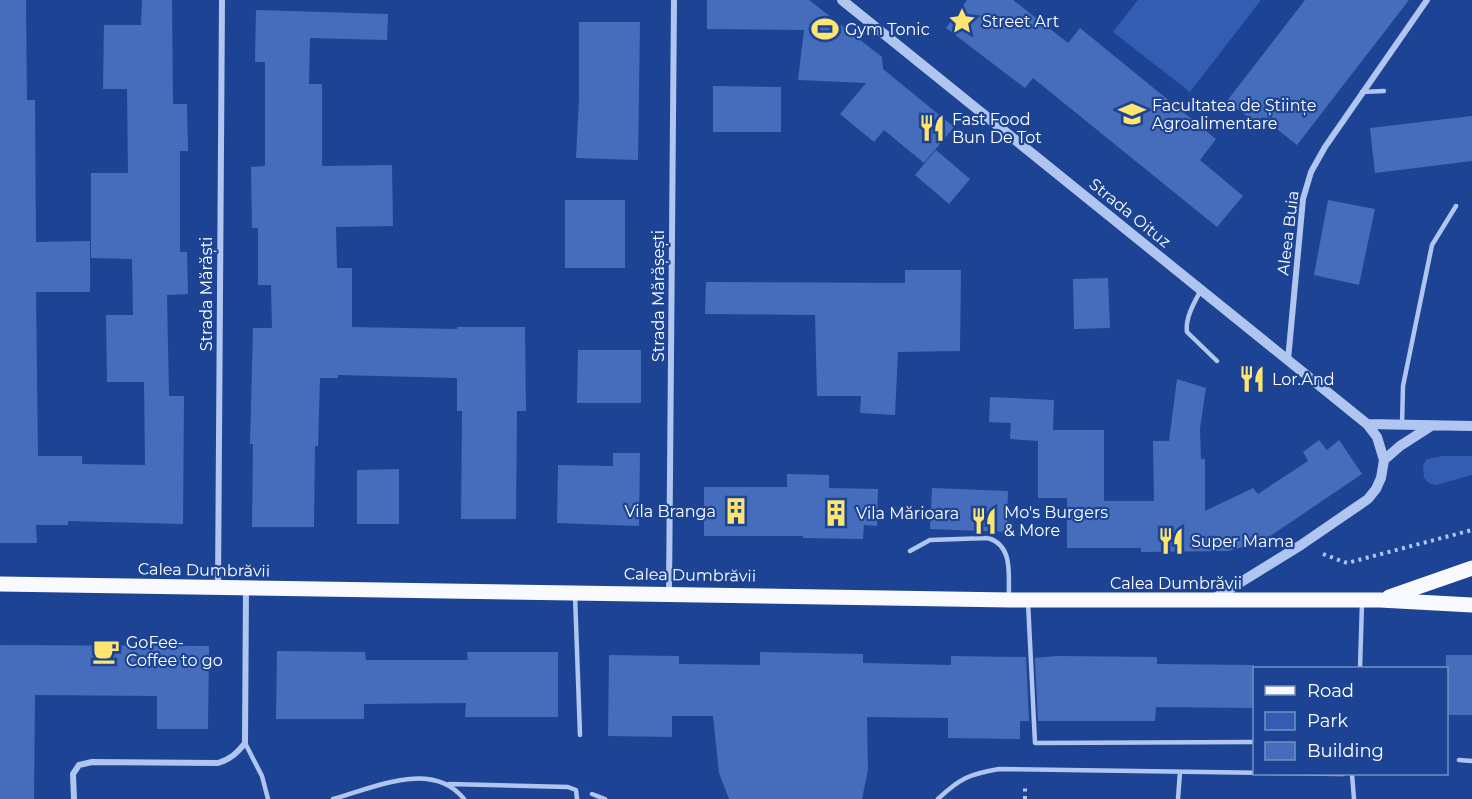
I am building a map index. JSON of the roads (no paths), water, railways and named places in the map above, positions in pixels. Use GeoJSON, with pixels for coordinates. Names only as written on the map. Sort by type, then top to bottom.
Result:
{"type":"FeatureCollection","features":[{"type":"Feature","properties":{"kind":"main road","name":"Calea Dumbrăvii"},"geometry":{"type":"LineString","coordinates":[[1380,600],[1472,568]]}},
{"type":"Feature","properties":{"kind":"main road","name":"Calea Dumbrăvii"},"geometry":{"type":"LineString","coordinates":[[0,584],[1010,600],[1210,602],[1380,600],[1472,605]]}},
{"type":"Feature","properties":{"kind":"street","name":"Strada Mărăști"},"geometry":{"type":"LineString","coordinates":[[218,588],[222,0]]}},
{"type":"Feature","properties":{"kind":"street","name":"Strada Mărășești"},"geometry":{"type":"LineString","coordinates":[[669,593],[674,0]]}},
{"type":"Feature","properties":{"kind":"street","name":"Strada Oituz"},"geometry":{"type":"LineString","coordinates":[[842,0],[1367,424],[1377,436],[1384,460]]}},
{"type":"Feature","properties":{"kind":"street","name":"Aleea Buia"},"geometry":{"type":"LineString","coordinates":[[1288,361],[1302,199],[1311,172],[1362,92],[1427,0]]}},
{"type":"Feature","properties":{"kind":"street"},"geometry":{"type":"LineString","coordinates":[[1367,424],[1472,426]]}},
{"type":"Feature","properties":{"kind":"street"},"geometry":{"type":"LineString","coordinates":[[1210,602],[1301,545],[1368,499],[1381,478],[1384,460],[1400,446],[1431,426]]}},
{"type":"Feature","properties":{"kind":"street"},"geometry":{"type":"LineString","coordinates":[[74,799],[73,774],[79,765],[92,762],[218,763],[229,760],[245,743],[246,589]]}},
{"type":"Feature","properties":{"kind":"lane"},"geometry":{"type":"LineString","coordinates":[[1362,92],[1384,91]]}},
{"type":"Feature","properties":{"kind":"lane"},"geometry":{"type":"LineString","coordinates":[[1402,425],[1403,386],[1432,245],[1456,206]]}},
{"type":"Feature","properties":{"kind":"lane"},"geometry":{"type":"LineString","coordinates":[[1201,290],[1190,314],[1186,326],[1187,332],[1217,361]]}},
{"type":"Feature","properties":{"kind":"lane"},"geometry":{"type":"LineString","coordinates":[[910,551],[930,540],[988,538],[997,541],[1006,551],[1010,600]]}},
{"type":"Feature","properties":{"kind":"lane"},"geometry":{"type":"LineString","coordinates":[[575,592],[580,735]]}},
{"type":"Feature","properties":{"kind":"lane"},"geometry":{"type":"LineString","coordinates":[[1028,600],[1035,743],[1253,742]]}},
{"type":"Feature","properties":{"kind":"lane"},"geometry":{"type":"LineString","coordinates":[[1360,667],[1362,601]]}},
{"type":"Feature","properties":{"kind":"lane"},"geometry":{"type":"LineString","coordinates":[[245,743],[262,776],[268,799]]}},
{"type":"Feature","properties":{"kind":"lane"},"geometry":{"type":"LineString","coordinates":[[1459,760],[1472,761]]}},
{"type":"Feature","properties":{"kind":"lane"},"geometry":{"type":"LineString","coordinates":[[938,799],[973,773],[999,768],[1253,773]]}},
{"type":"Feature","properties":{"kind":"lane"},"geometry":{"type":"LineString","coordinates":[[1178,799],[1180,772]]}},
{"type":"Feature","properties":{"kind":"lane"},"geometry":{"type":"LineString","coordinates":[[1352,775],[1354,799]]}},
{"type":"Feature","properties":{"kind":"lane"},"geometry":{"type":"LineString","coordinates":[[333,799],[411,778],[435,779],[448,784],[568,787],[576,790],[577,799]]}},
{"type":"Feature","properties":{"kind":"lane"},"geometry":{"type":"LineString","coordinates":[[448,784],[464,799]]}},
{"type":"Feature","properties":{"kind":"lane"},"geometry":{"type":"LineString","coordinates":[[592,794],[605,799]]}},
{"type":"Feature","properties":{"kind":"place","name":"Street Art"},"geometry":{"type":"Point","coordinates":[962,21]}},
{"type":"Feature","properties":{"kind":"place","name":"Gym Tonic"},"geometry":{"type":"Point","coordinates":[825,29]}},
{"type":"Feature","properties":{"kind":"place","name":"Facultatea de Științe Agroalimentare"},"geometry":{"type":"Point","coordinates":[1132,114]}},
{"type":"Feature","properties":{"kind":"place","name":"Fast Food Bun De Tot"},"geometry":{"type":"Point","coordinates":[932,128]}},
{"type":"Feature","properties":{"kind":"place","name":"Lor.And"},"geometry":{"type":"Point","coordinates":[1252,379]}},
{"type":"Feature","properties":{"kind":"place","name":"Vila Branga"},"geometry":{"type":"Point","coordinates":[736,511]}},
{"type":"Feature","properties":{"kind":"place","name":"Vila Mărioara"},"geometry":{"type":"Point","coordinates":[836,513]}},
{"type":"Feature","properties":{"kind":"place","name":"Mo's Burgers & More"},"geometry":{"type":"Point","coordinates":[984,521]}},
{"type":"Feature","properties":{"kind":"place","name":"Super Mama"},"geometry":{"type":"Point","coordinates":[1171,541]}},
{"type":"Feature","properties":{"kind":"place","name":"GoFee- Coffee to go"},"geometry":{"type":"Point","coordinates":[106,651]}}]}
